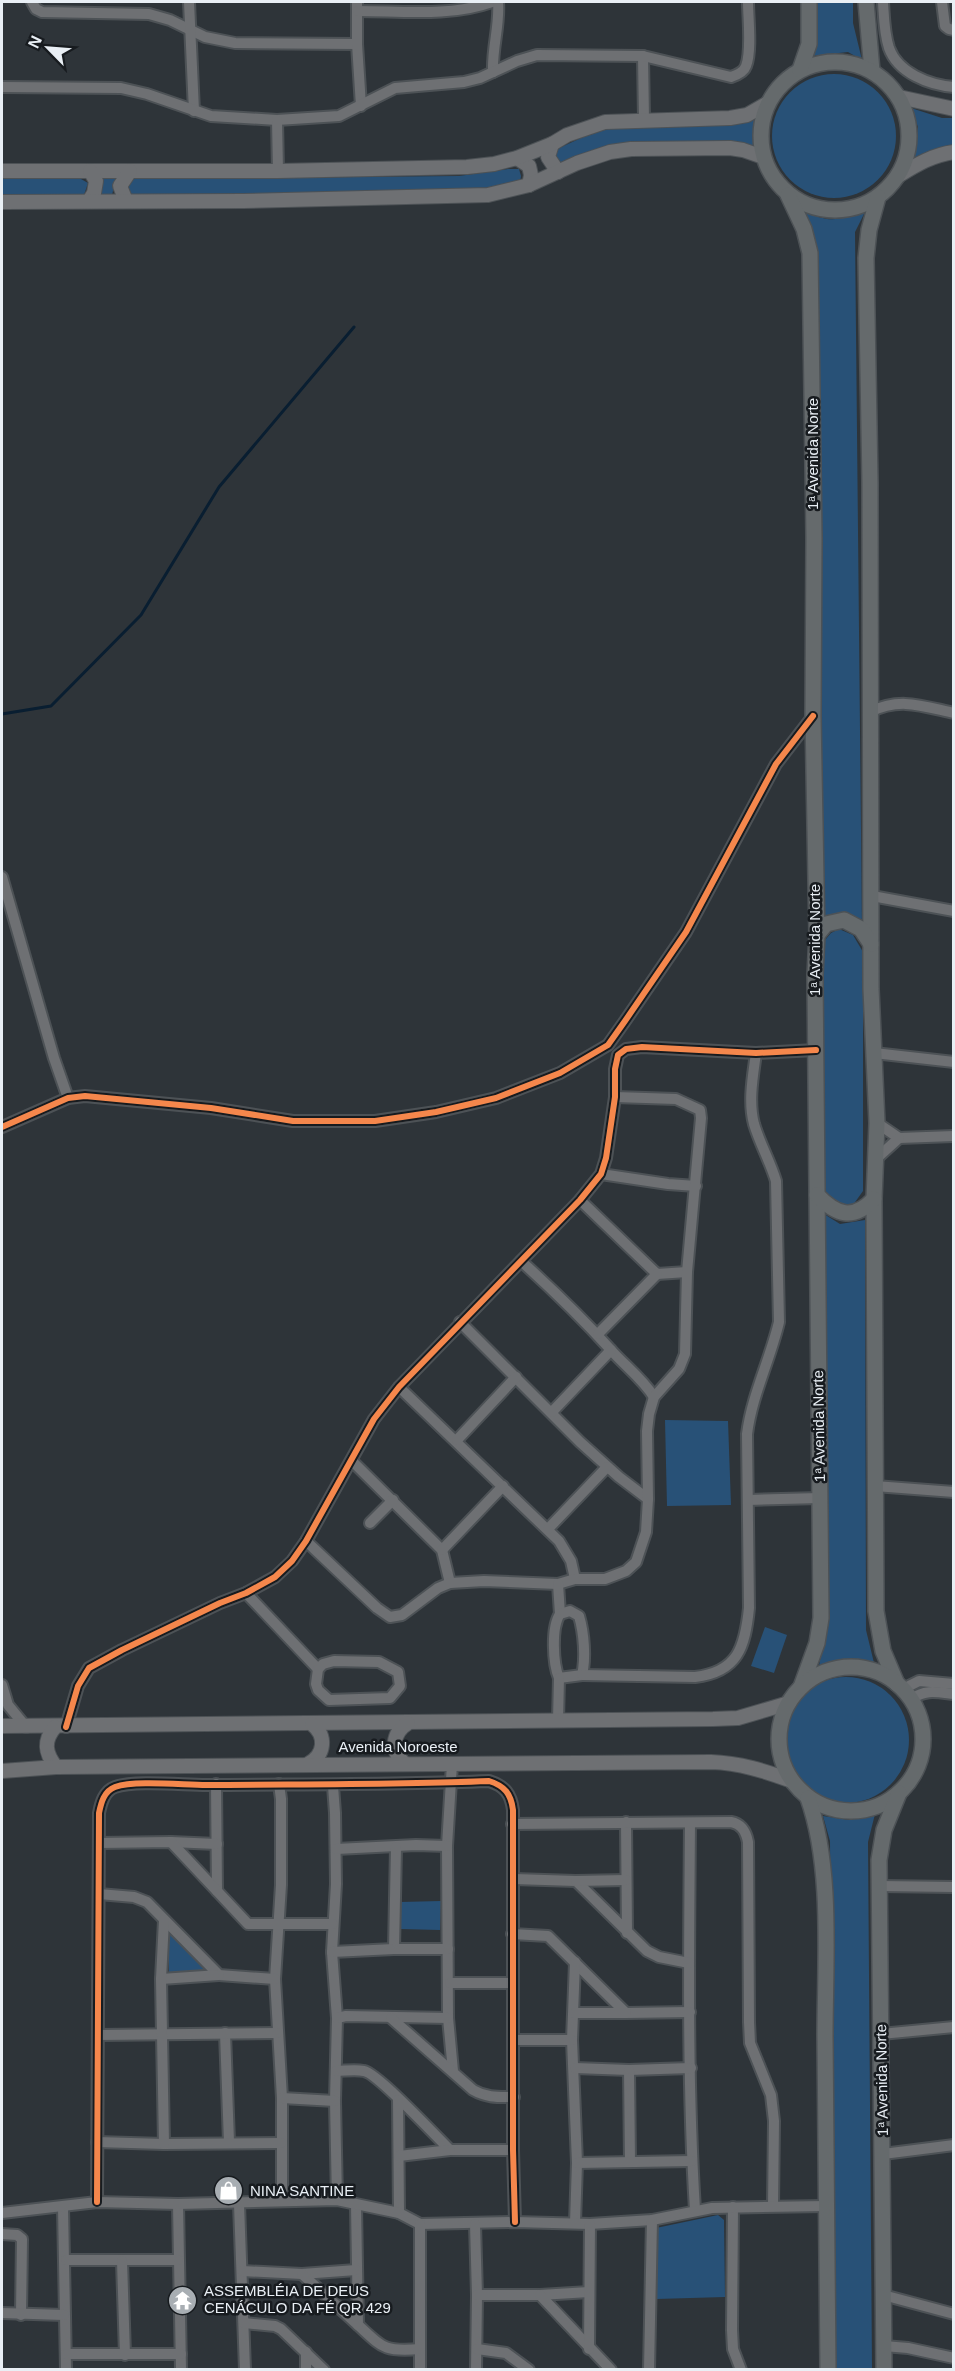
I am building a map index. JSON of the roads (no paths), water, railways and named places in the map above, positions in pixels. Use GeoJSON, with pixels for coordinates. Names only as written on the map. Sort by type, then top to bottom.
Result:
{"type":"FeatureCollection","features":[{"type":"Feature","properties":{"kind":"main road"},"geometry":{"type":"LineString","coordinates":[[800,70],[809,44],[809,2]]}},
{"type":"Feature","properties":{"kind":"main road"},"geometry":{"type":"LineString","coordinates":[[866,2],[872,71]]}},
{"type":"Feature","properties":{"kind":"main road"},"geometry":{"type":"LineString","coordinates":[[824,62],[849,63],[872,71],[899,97],[907,116],[910,137],[906,157],[898,176],[878,197],[856,208],[833,211],[809,207],[788,195],[773,178],[763,157],[760,139],[762,121],[768,103],[782,84],[800,70],[824,62]]}},
{"type":"Feature","properties":{"kind":"main road","name":"1ᵃ Avenida Norte"},"geometry":{"type":"LineString","coordinates":[[788,195],[804,229],[810,252],[814,538],[813,716],[817,935],[817,1195],[822,1618],[817,1644],[801,1687]]}},
{"type":"Feature","properties":{"kind":"main road"},"geometry":{"type":"LineString","coordinates":[[808,1798],[830,1808],[854,1811],[878,1806],[898,1793],[912,1777],[920,1758],[923,1738],[920,1718],[883,1651],[876,1622],[874,1199],[877,1123],[871,944],[870,472],[866,258],[869,230],[878,197]]}},
{"type":"Feature","properties":{"kind":"main road"},"geometry":{"type":"LineString","coordinates":[[817,935],[826,924],[844,920],[861,929],[871,944]]}},
{"type":"Feature","properties":{"kind":"main road"},"geometry":{"type":"LineString","coordinates":[[817,1195],[830,1208],[845,1213],[859,1212],[874,1199]]}},
{"type":"Feature","properties":{"kind":"main road"},"geometry":{"type":"LineString","coordinates":[[828,2370],[825,1923],[822,1847],[818,1824],[808,1798],[792,1781],[783,1763],[779,1742],[781,1722],[789,1703],[801,1687],[818,1675],[837,1668],[858,1667],[879,1672],[904,1691]]}},
{"type":"Feature","properties":{"kind":"main road","name":"1ᵃ Avenida Norte"},"geometry":{"type":"LineString","coordinates":[[884,2370],[879,1860],[884,1830],[898,1793]]}},
{"type":"Feature","properties":{"kind":"street"},"geometry":{"type":"LineString","coordinates":[[32,2],[36,9],[42,12],[148,14],[170,20],[191,31],[219,41],[357,44]]}},
{"type":"Feature","properties":{"kind":"street"},"geometry":{"type":"LineString","coordinates":[[189,2],[194,111]]}},
{"type":"Feature","properties":{"kind":"street"},"geometry":{"type":"LineString","coordinates":[[361,106],[357,6],[455,10],[472,9],[492,2]]}},
{"type":"Feature","properties":{"kind":"street"},"geometry":{"type":"LineString","coordinates":[[493,72],[493,48],[499,15],[498,2]]}},
{"type":"Feature","properties":{"kind":"street"},"geometry":{"type":"LineString","coordinates":[[2,87],[121,88],[160,98],[211,116],[277,120],[339,116],[385,91],[395,88],[464,82],[537,55],[643,56],[724,77],[737,75],[746,66],[749,36],[748,2]]}},
{"type":"Feature","properties":{"kind":"street"},"geometry":{"type":"LineString","coordinates":[[884,2],[888,46],[893,57],[916,77],[931,84],[954,87]]}},
{"type":"Feature","properties":{"kind":"street"},"geometry":{"type":"LineString","coordinates":[[942,2],[945,26],[954,30]]}},
{"type":"Feature","properties":{"kind":"street"},"geometry":{"type":"LineString","coordinates":[[643,56],[644,120]]}},
{"type":"Feature","properties":{"kind":"street"},"geometry":{"type":"LineString","coordinates":[[899,97],[954,110]]}},
{"type":"Feature","properties":{"kind":"street"},"geometry":{"type":"LineString","coordinates":[[2,171],[278,171],[467,167],[494,164],[517,158],[552,144],[567,135],[605,122],[730,118],[747,115],[768,103]]}},
{"type":"Feature","properties":{"kind":"street"},"geometry":{"type":"LineString","coordinates":[[277,120],[278,171]]}},
{"type":"Feature","properties":{"kind":"street"},"geometry":{"type":"LineString","coordinates":[[552,144],[548,158],[558,172]]}},
{"type":"Feature","properties":{"kind":"street"},"geometry":{"type":"LineString","coordinates":[[2,202],[467,196],[505,192],[600,154],[631,149],[730,148],[763,157]]}},
{"type":"Feature","properties":{"kind":"street"},"geometry":{"type":"LineString","coordinates":[[898,176],[922,161],[940,154],[954,152]]}},
{"type":"Feature","properties":{"kind":"street"},"geometry":{"type":"LineString","coordinates":[[517,158],[529,166],[531,175],[529,184]]}},
{"type":"Feature","properties":{"kind":"street"},"geometry":{"type":"LineString","coordinates":[[89,201],[94,194],[96,181],[90,171]]}},
{"type":"Feature","properties":{"kind":"street"},"geometry":{"type":"LineString","coordinates":[[126,201],[120,186],[130,171]]}},
{"type":"Feature","properties":{"kind":"street"},"geometry":{"type":"LineString","coordinates":[[870,712],[891,703],[903,702],[954,713]]}},
{"type":"Feature","properties":{"kind":"street"},"geometry":{"type":"LineString","coordinates":[[2,1127],[68,1098],[85,1096],[211,1108],[293,1121],[375,1120],[436,1112],[495,1098],[560,1073],[608,1045],[686,932],[776,764],[813,716]]}},
{"type":"Feature","properties":{"kind":"street"},"geometry":{"type":"LineString","coordinates":[[2,878],[54,1058],[68,1098]]}},
{"type":"Feature","properties":{"kind":"street"},"geometry":{"type":"LineString","coordinates":[[872,896],[954,911]]}},
{"type":"Feature","properties":{"kind":"street"},"geometry":{"type":"LineString","coordinates":[[608,1045],[618,1055]]}},
{"type":"Feature","properties":{"kind":"street"},"geometry":{"type":"LineString","coordinates":[[56,1767],[46,1748],[47,1738],[61,1727],[78,1686],[89,1668],[220,1603],[246,1593],[275,1576],[292,1561],[306,1541],[374,1419],[399,1386],[580,1200],[601,1174],[606,1158],[615,1097],[615,1069],[618,1055],[626,1049],[642,1047],[756,1053],[816,1050]]}},
{"type":"Feature","properties":{"kind":"street"},"geometry":{"type":"LineString","coordinates":[[559,1678],[582,1675],[708,1676],[734,1660],[746,1635],[749,1608],[747,1434],[750,1411],[774,1344],[779,1322],[776,1181],[770,1160],[758,1136],[752,1108],[756,1053]]}},
{"type":"Feature","properties":{"kind":"street"},"geometry":{"type":"LineString","coordinates":[[874,1053],[954,1062]]}},
{"type":"Feature","properties":{"kind":"street"},"geometry":{"type":"LineString","coordinates":[[306,1541],[377,1608],[390,1617],[402,1615],[438,1588],[450,1583],[484,1581],[558,1584],[574,1579],[605,1579],[626,1570],[636,1562],[646,1532],[647,1431],[654,1397],[679,1369],[685,1354],[687,1272],[701,1129],[700,1110],[676,1099],[615,1097]]}},
{"type":"Feature","properties":{"kind":"street"},"geometry":{"type":"LineString","coordinates":[[877,1123],[899,1138],[954,1136]]}},
{"type":"Feature","properties":{"kind":"street"},"geometry":{"type":"LineString","coordinates":[[877,1158],[899,1138]]}},
{"type":"Feature","properties":{"kind":"street"},"geometry":{"type":"LineString","coordinates":[[601,1174],[696,1186]]}},
{"type":"Feature","properties":{"kind":"street"},"geometry":{"type":"LineString","coordinates":[[580,1200],[657,1274]]}},
{"type":"Feature","properties":{"kind":"street"},"geometry":{"type":"LineString","coordinates":[[521,1261],[645,1382],[654,1397]]}},
{"type":"Feature","properties":{"kind":"street"},"geometry":{"type":"LineString","coordinates":[[598,1334],[657,1274],[687,1272]]}},
{"type":"Feature","properties":{"kind":"street"},"geometry":{"type":"LineString","coordinates":[[460,1322],[607,1467],[648,1500]]}},
{"type":"Feature","properties":{"kind":"street"},"geometry":{"type":"LineString","coordinates":[[552,1412],[611,1350]]}},
{"type":"Feature","properties":{"kind":"street"},"geometry":{"type":"LineString","coordinates":[[457,1440],[516,1377]]}},
{"type":"Feature","properties":{"kind":"street"},"geometry":{"type":"LineString","coordinates":[[399,1386],[548,1529],[566,1550],[571,1561],[574,1579]]}},
{"type":"Feature","properties":{"kind":"street"},"geometry":{"type":"LineString","coordinates":[[352,1461],[442,1550],[450,1583]]}},
{"type":"Feature","properties":{"kind":"street"},"geometry":{"type":"LineString","coordinates":[[548,1529],[607,1467]]}},
{"type":"Feature","properties":{"kind":"street"},"geometry":{"type":"LineString","coordinates":[[442,1550],[503,1486]]}},
{"type":"Feature","properties":{"kind":"street"},"geometry":{"type":"LineString","coordinates":[[875,1486],[954,1492]]}},
{"type":"Feature","properties":{"kind":"street"},"geometry":{"type":"LineString","coordinates":[[748,1500],[820,1498]]}},
{"type":"Feature","properties":{"kind":"street"},"geometry":{"type":"LineString","coordinates":[[370,1523],[393,1500]]}},
{"type":"Feature","properties":{"kind":"street"},"geometry":{"type":"LineString","coordinates":[[558,1584],[560,1614],[557,1619],[555,1637],[556,1670],[559,1678],[558,1721]]}},
{"type":"Feature","properties":{"kind":"street"},"geometry":{"type":"LineString","coordinates":[[246,1593],[318,1669]]}},
{"type":"Feature","properties":{"kind":"street"},"geometry":{"type":"LineString","coordinates":[[560,1614],[570,1611],[579,1616],[584,1667],[582,1675]]}},
{"type":"Feature","properties":{"kind":"street"},"geometry":{"type":"LineString","coordinates":[[334,1661],[379,1662],[398,1672],[399,1686],[390,1698],[329,1700],[318,1690],[316,1684],[318,1669],[323,1664],[334,1661]]}},
{"type":"Feature","properties":{"kind":"street"},"geometry":{"type":"LineString","coordinates":[[904,1691],[919,1682],[954,1684]]}},
{"type":"Feature","properties":{"kind":"street"},"geometry":{"type":"LineString","coordinates":[[2,1685],[8,1705],[26,1727]]}},
{"type":"Feature","properties":{"kind":"street"},"geometry":{"type":"LineString","coordinates":[[904,1691],[931,1690],[954,1694]]}},
{"type":"Feature","properties":{"kind":"street","name":"Avenida Noroeste"},"geometry":{"type":"LineString","coordinates":[[2,1726],[738,1718],[789,1703]]}},
{"type":"Feature","properties":{"kind":"street"},"geometry":{"type":"LineString","coordinates":[[405,1764],[394,1746],[397,1732],[408,1723]]}},
{"type":"Feature","properties":{"kind":"street"},"geometry":{"type":"LineString","coordinates":[[308,1764],[322,1749],[321,1734],[312,1724]]}},
{"type":"Feature","properties":{"kind":"street","name":"Avenida Noroeste"},"geometry":{"type":"LineString","coordinates":[[2,1771],[56,1767],[308,1764],[733,1763],[753,1767],[792,1781]]}},
{"type":"Feature","properties":{"kind":"street"},"geometry":{"type":"LineString","coordinates":[[452,1764],[453,1783],[447,1846],[450,1983],[448,2018],[453,2071]]}},
{"type":"Feature","properties":{"kind":"street"},"geometry":{"type":"LineString","coordinates":[[97,2202],[99,1813],[102,1802],[110,1789],[123,1785],[333,1786],[489,1781],[500,1784],[510,1796],[512,1824],[515,2222]]}},
{"type":"Feature","properties":{"kind":"street"},"geometry":{"type":"LineString","coordinates":[[216,1784],[217,1891]]}},
{"type":"Feature","properties":{"kind":"street"},"geometry":{"type":"LineString","coordinates":[[279,1784],[281,1798],[279,1924],[275,1979],[282,2098],[282,2200]]}},
{"type":"Feature","properties":{"kind":"street"},"geometry":{"type":"LineString","coordinates":[[333,1786],[336,1849],[332,1952],[337,2018],[335,2101],[337,2200]]}},
{"type":"Feature","properties":{"kind":"street"},"geometry":{"type":"LineString","coordinates":[[626,1822],[627,1933]]}},
{"type":"Feature","properties":{"kind":"street"},"geometry":{"type":"LineString","coordinates":[[690,1823],[689,1963],[692,2161],[695,2210]]}},
{"type":"Feature","properties":{"kind":"street"},"geometry":{"type":"LineString","coordinates":[[512,1824],[736,1823],[746,1831],[750,2043],[771,2095],[774,2121],[773,2206]]}},
{"type":"Feature","properties":{"kind":"street"},"geometry":{"type":"LineString","coordinates":[[99,1844],[171,1842],[217,1844]]}},
{"type":"Feature","properties":{"kind":"street"},"geometry":{"type":"LineString","coordinates":[[171,1842],[248,1924],[333,1924]]}},
{"type":"Feature","properties":{"kind":"street"},"geometry":{"type":"LineString","coordinates":[[336,1849],[416,1845],[447,1846]]}},
{"type":"Feature","properties":{"kind":"street"},"geometry":{"type":"LineString","coordinates":[[394,1948],[396,1847]]}},
{"type":"Feature","properties":{"kind":"street"},"geometry":{"type":"LineString","coordinates":[[514,1879],[626,1881]]}},
{"type":"Feature","properties":{"kind":"street"},"geometry":{"type":"LineString","coordinates":[[576,1881],[652,1955],[689,1963]]}},
{"type":"Feature","properties":{"kind":"street"},"geometry":{"type":"LineString","coordinates":[[879,1886],[954,1887]]}},
{"type":"Feature","properties":{"kind":"street"},"geometry":{"type":"LineString","coordinates":[[99,1894],[134,1897],[147,1902],[219,1975]]}},
{"type":"Feature","properties":{"kind":"street"},"geometry":{"type":"LineString","coordinates":[[164,1920],[161,1979],[164,2144]]}},
{"type":"Feature","properties":{"kind":"street"},"geometry":{"type":"LineString","coordinates":[[512,1934],[548,1936],[626,2013]]}},
{"type":"Feature","properties":{"kind":"street"},"geometry":{"type":"LineString","coordinates":[[332,1952],[394,1948],[448,1949]]}},
{"type":"Feature","properties":{"kind":"street"},"geometry":{"type":"LineString","coordinates":[[574,1962],[572,2040],[577,2163],[575,2223]]}},
{"type":"Feature","properties":{"kind":"street"},"geometry":{"type":"LineString","coordinates":[[161,1979],[219,1975],[275,1979]]}},
{"type":"Feature","properties":{"kind":"street"},"geometry":{"type":"LineString","coordinates":[[450,1983],[512,1983]]}},
{"type":"Feature","properties":{"kind":"street"},"geometry":{"type":"LineString","coordinates":[[574,2013],[690,2012]]}},
{"type":"Feature","properties":{"kind":"street"},"geometry":{"type":"LineString","coordinates":[[337,2018],[346,2016],[448,2018]]}},
{"type":"Feature","properties":{"kind":"street"},"geometry":{"type":"LineString","coordinates":[[391,2018],[483,2095],[492,2098],[514,2097]]}},
{"type":"Feature","properties":{"kind":"street"},"geometry":{"type":"LineString","coordinates":[[881,2034],[954,2027]]}},
{"type":"Feature","properties":{"kind":"street"},"geometry":{"type":"LineString","coordinates":[[225,2033],[229,2142]]}},
{"type":"Feature","properties":{"kind":"street"},"geometry":{"type":"LineString","coordinates":[[98,2035],[277,2033]]}},
{"type":"Feature","properties":{"kind":"street"},"geometry":{"type":"LineString","coordinates":[[514,2040],[572,2040]]}},
{"type":"Feature","properties":{"kind":"street"},"geometry":{"type":"LineString","coordinates":[[574,2068],[628,2070],[691,2068]]}},
{"type":"Feature","properties":{"kind":"street"},"geometry":{"type":"LineString","coordinates":[[628,2070],[630,2162]]}},
{"type":"Feature","properties":{"kind":"street"},"geometry":{"type":"LineString","coordinates":[[336,2071],[366,2071],[385,2083],[398,2100],[450,2150]]}},
{"type":"Feature","properties":{"kind":"street"},"geometry":{"type":"LineString","coordinates":[[282,2098],[335,2101]]}},
{"type":"Feature","properties":{"kind":"street"},"geometry":{"type":"LineString","coordinates":[[398,2100],[399,2212]]}},
{"type":"Feature","properties":{"kind":"street"},"geometry":{"type":"LineString","coordinates":[[97,2142],[281,2143]]}},
{"type":"Feature","properties":{"kind":"street"},"geometry":{"type":"LineString","coordinates":[[883,2154],[954,2145]]}},
{"type":"Feature","properties":{"kind":"street"},"geometry":{"type":"LineString","coordinates":[[399,2156],[450,2150],[513,2150]]}},
{"type":"Feature","properties":{"kind":"street"},"geometry":{"type":"LineString","coordinates":[[577,2163],[692,2161]]}},
{"type":"Feature","properties":{"kind":"street"},"geometry":{"type":"LineString","coordinates":[[2,2213],[97,2202],[239,2204],[282,2200],[337,2200],[399,2212],[420,2224],[515,2222],[590,2224],[652,2220],[695,2210],[733,2207],[826,2206]]}},
{"type":"Feature","properties":{"kind":"street"},"geometry":{"type":"LineString","coordinates":[[178,2204],[181,2370]]}},
{"type":"Feature","properties":{"kind":"street"},"geometry":{"type":"LineString","coordinates":[[239,2204],[245,2370]]}},
{"type":"Feature","properties":{"kind":"street"},"geometry":{"type":"LineString","coordinates":[[356,2205],[358,2325]]}},
{"type":"Feature","properties":{"kind":"street"},"geometry":{"type":"LineString","coordinates":[[63,2207],[66,2260],[64,2315],[66,2370]]}},
{"type":"Feature","properties":{"kind":"street"},"geometry":{"type":"LineString","coordinates":[[733,2207],[732,2330],[733,2349],[741,2370]]}},
{"type":"Feature","properties":{"kind":"street"},"geometry":{"type":"LineString","coordinates":[[649,2370],[652,2220]]}},
{"type":"Feature","properties":{"kind":"street"},"geometry":{"type":"LineString","coordinates":[[420,2224],[420,2370]]}},
{"type":"Feature","properties":{"kind":"street"},"geometry":{"type":"LineString","coordinates":[[475,2224],[476,2370]]}},
{"type":"Feature","properties":{"kind":"street"},"geometry":{"type":"LineString","coordinates":[[589,2349],[590,2224]]}},
{"type":"Feature","properties":{"kind":"street"},"geometry":{"type":"LineString","coordinates":[[2,2234],[18,2235],[22,2240],[21,2314]]}},
{"type":"Feature","properties":{"kind":"street"},"geometry":{"type":"LineString","coordinates":[[66,2260],[178,2260]]}},
{"type":"Feature","properties":{"kind":"street"},"geometry":{"type":"LineString","coordinates":[[122,2261],[125,2355]]}},
{"type":"Feature","properties":{"kind":"street"},"geometry":{"type":"LineString","coordinates":[[242,2271],[302,2274],[356,2270]]}},
{"type":"Feature","properties":{"kind":"street"},"geometry":{"type":"LineString","coordinates":[[302,2274],[387,2349],[396,2351],[420,2349]]}},
{"type":"Feature","properties":{"kind":"street"},"geometry":{"type":"LineString","coordinates":[[477,2295],[589,2292]]}},
{"type":"Feature","properties":{"kind":"street"},"geometry":{"type":"LineString","coordinates":[[883,2293],[954,2308]]}},
{"type":"Feature","properties":{"kind":"street"},"geometry":{"type":"LineString","coordinates":[[883,2293],[954,2314]]}},
{"type":"Feature","properties":{"kind":"street"},"geometry":{"type":"LineString","coordinates":[[540,2295],[611,2370]]}},
{"type":"Feature","properties":{"kind":"street"},"geometry":{"type":"LineString","coordinates":[[2,2313],[64,2315]]}},
{"type":"Feature","properties":{"kind":"street"},"geometry":{"type":"LineString","coordinates":[[244,2323],[275,2326],[287,2333],[324,2370]]}},
{"type":"Feature","properties":{"kind":"street"},"geometry":{"type":"LineString","coordinates":[[884,2346],[908,2348],[954,2358]]}},
{"type":"Feature","properties":{"kind":"street"},"geometry":{"type":"LineString","coordinates":[[477,2349],[506,2353],[529,2370]]}},
{"type":"Feature","properties":{"kind":"street"},"geometry":{"type":"LineString","coordinates":[[306,2352],[306,2370]]}},
{"type":"Feature","properties":{"kind":"street"},"geometry":{"type":"LineString","coordinates":[[66,2354],[181,2355]]}},
{"type":"Feature","properties":{"kind":"waterway"},"geometry":{"type":"LineString","coordinates":[[2,714],[51,706],[141,615],[219,487],[354,327]]}},
{"type":"Feature","properties":{"kind":"place","name":"NINA SANTINE"},"geometry":{"type":"Point","coordinates":[229,2191]}},
{"type":"Feature","properties":{"kind":"place","name":"ASSEMBLÉIA DE DEUS CENÁCULO DA FÉ QR 429"},"geometry":{"type":"Point","coordinates":[183,2300]}}]}
